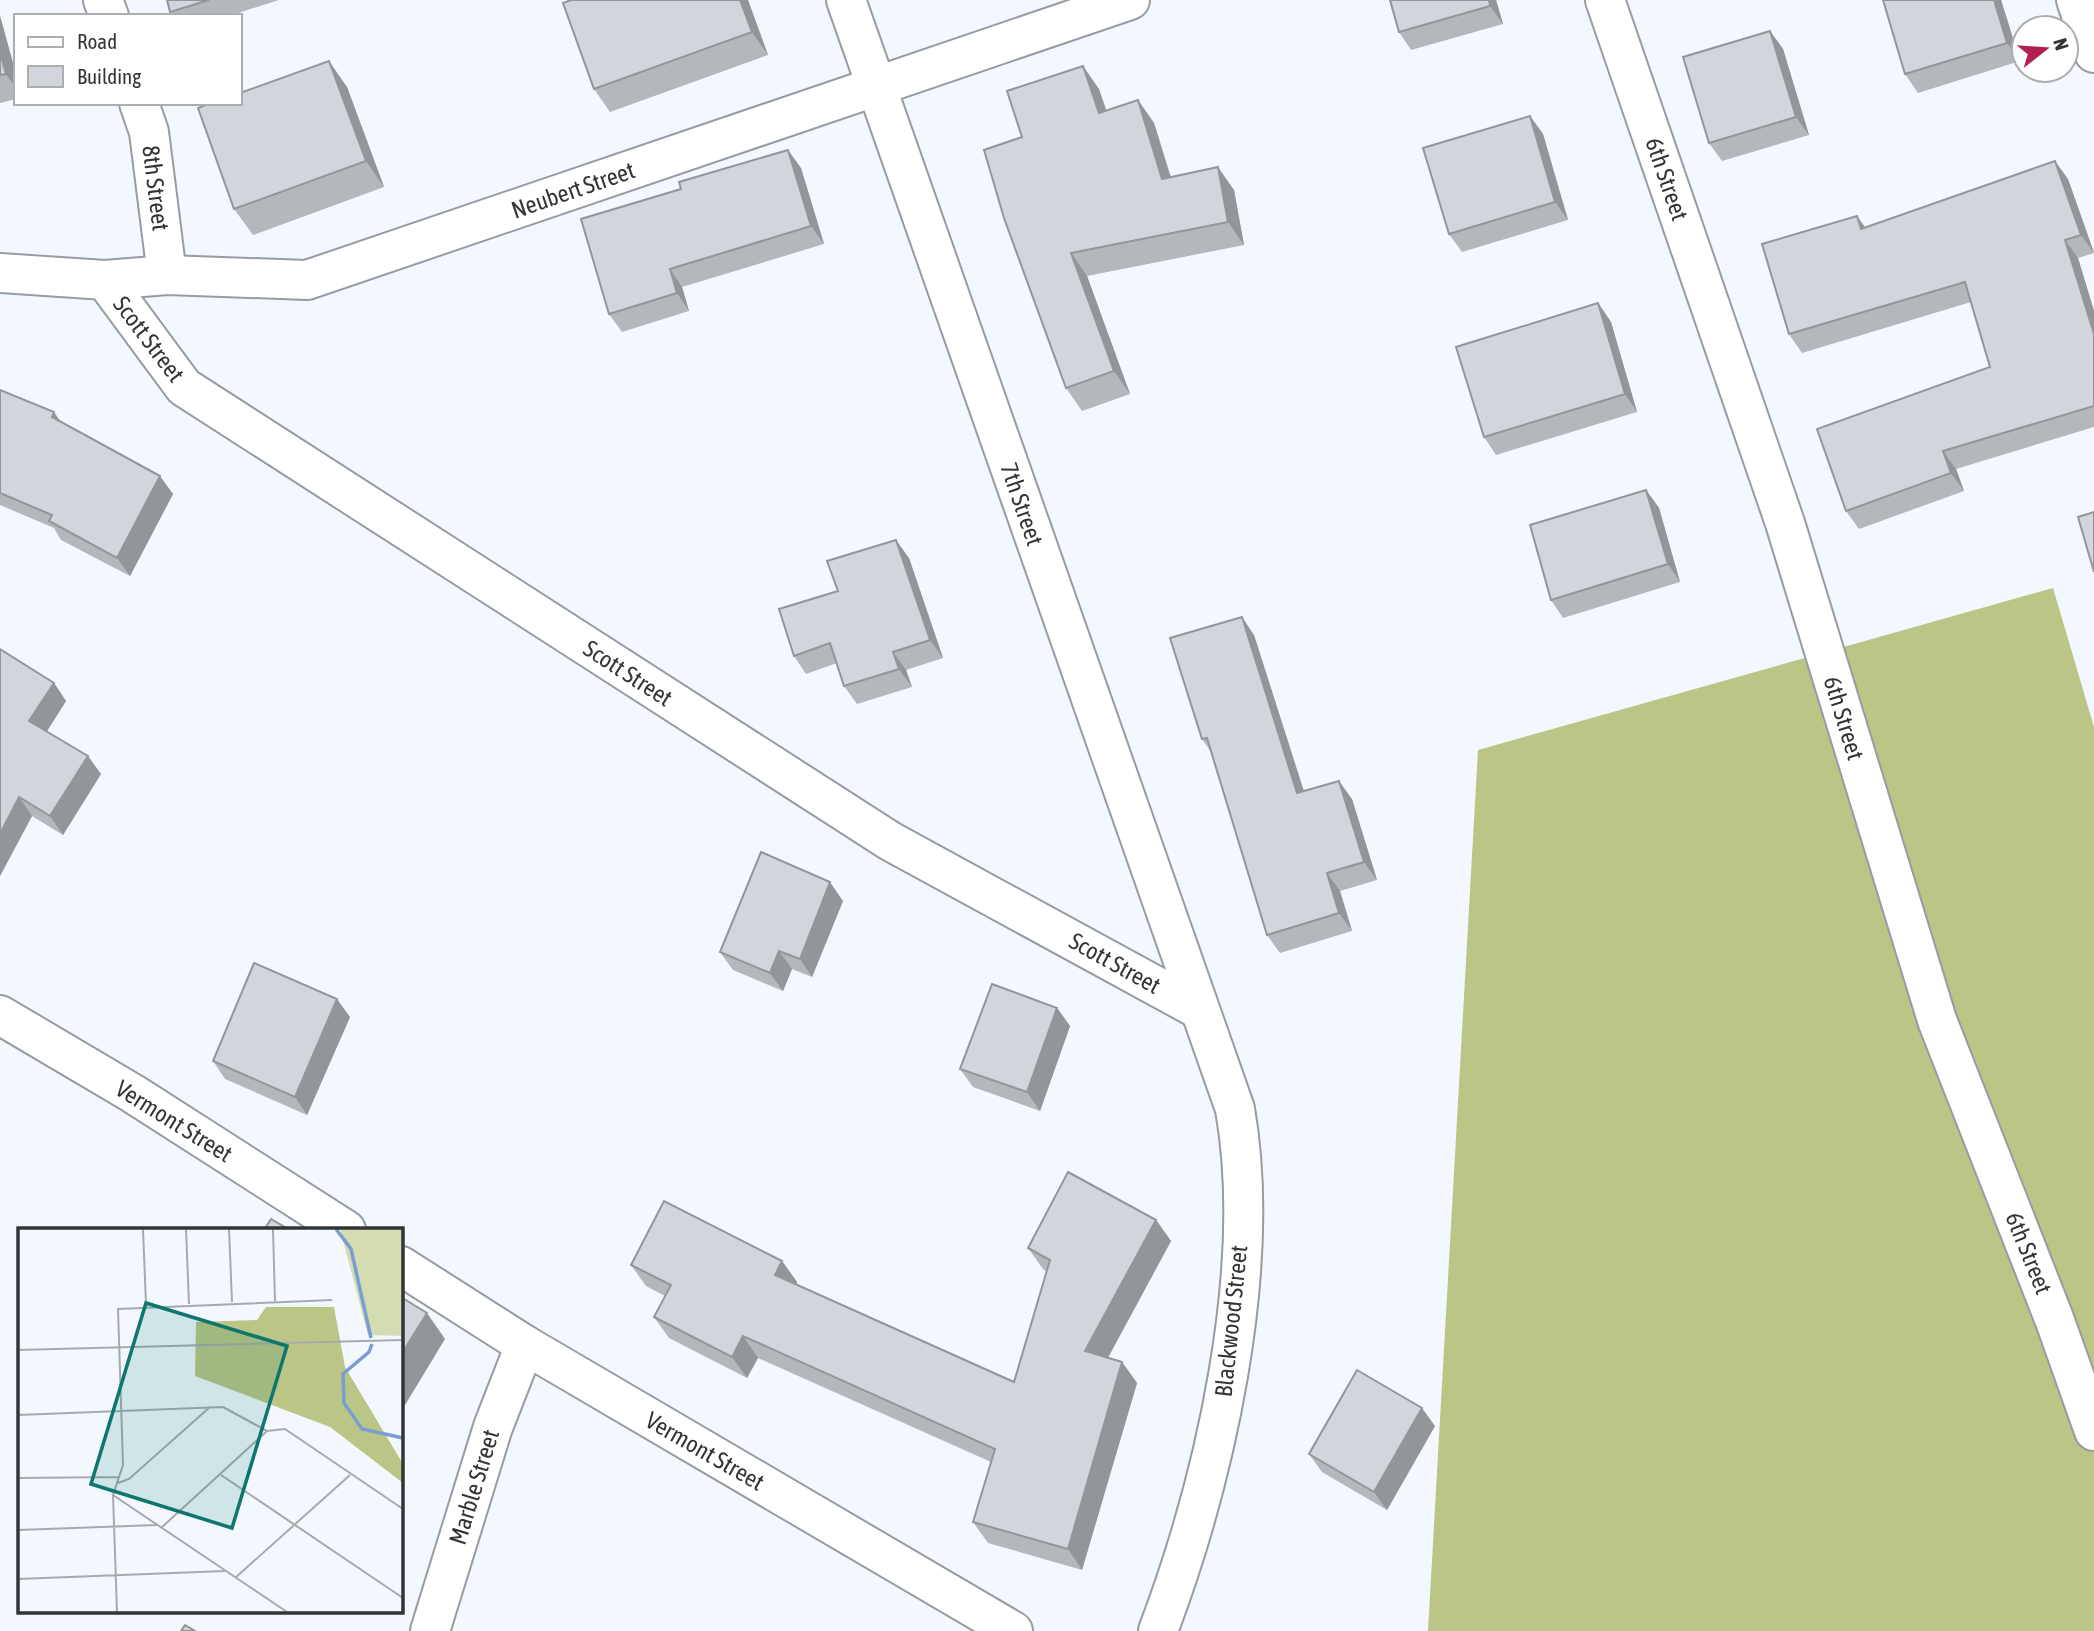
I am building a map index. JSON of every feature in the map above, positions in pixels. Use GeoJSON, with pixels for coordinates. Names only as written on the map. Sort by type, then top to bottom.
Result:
{"type":"FeatureCollection","features":[{"type":"Feature","properties":{"kind":"street","name":"7th Street"},"geometry":{"type":"LineString","coordinates":[[846,0],[1198,1009]]}},
{"type":"Feature","properties":{"kind":"street","name":"Neubert Street"},"geometry":{"type":"LineString","coordinates":[[0,273],[105,280],[167,275],[307,280],[1130,0]]}},
{"type":"Feature","properties":{"kind":"street","name":"6th Street"},"geometry":{"type":"LineString","coordinates":[[1605,0],[1785,523],[1937,1020],[2055,1321],[2094,1431]]}},
{"type":"Feature","properties":{"kind":"street"},"geometry":{"type":"LineString","coordinates":[[2079,1],[2094,54]]}},
{"type":"Feature","properties":{"kind":"street","name":"8th Street"},"geometry":{"type":"LineString","coordinates":[[140,105],[149,132],[167,275]]}},
{"type":"Feature","properties":{"kind":"street","name":"Scott Street"},"geometry":{"type":"LineString","coordinates":[[105,280],[184,387],[890,841],[1198,1009]]}},
{"type":"Feature","properties":{"kind":"street","name":"Blackwood Street"},"geometry":{"type":"LineString","coordinates":[[1158,1631],[1205,1481],[1227,1382],[1241,1268],[1242,1145],[1235,1109],[1198,1009]]}},
{"type":"Feature","properties":{"kind":"street","name":"Vermont Street"},"geometry":{"type":"LineString","coordinates":[[0,1015],[132,1093],[342,1228]]}},
{"type":"Feature","properties":{"kind":"street","name":"Vermont Street"},"geometry":{"type":"LineString","coordinates":[[402,1267],[525,1345],[1013,1631]]}},
{"type":"Feature","properties":{"kind":"street","name":"Marble Street"},"geometry":{"type":"LineString","coordinates":[[430,1631],[493,1427],[525,1345]]}},
{"type":"Feature","properties":{"kind":"green space"},"geometry":{"type":"Polygon","coordinates":[[[2053,588],[2094,727],[2094,1631],[1428,1631],[1478,750],[2053,588]]]}},
{"type":"Feature","properties":{"kind":"building"},"geometry":{"type":"Polygon","coordinates":[[[167,0],[209,0],[170,12],[167,0]]]}},
{"type":"Feature","properties":{"kind":"building"},"geometry":{"type":"Polygon","coordinates":[[[571,0],[740,0],[752,32],[594,89],[563,3],[571,0]]]}},
{"type":"Feature","properties":{"kind":"building"},"geometry":{"type":"Polygon","coordinates":[[[1390,0],[1489,0],[1490,6],[1399,32],[1390,0]]]}},
{"type":"Feature","properties":{"kind":"building"},"geometry":{"type":"Polygon","coordinates":[[[1883,0],[1994,0],[2007,43],[1905,74],[1883,0]]]}},
{"type":"Feature","properties":{"kind":"building"},"geometry":{"type":"Polygon","coordinates":[[[1770,31],[1796,117],[1709,143],[1683,57],[1770,31]]]}},
{"type":"Feature","properties":{"kind":"building"},"geometry":{"type":"Polygon","coordinates":[[[0,53],[6,74],[0,75],[0,53]]]}},
{"type":"Feature","properties":{"kind":"building"},"geometry":{"type":"Polygon","coordinates":[[[329,61],[366,161],[234,209],[198,108],[206,105],[242,105],[242,92],[329,61]]]}},
{"type":"Feature","properties":{"kind":"building"},"geometry":{"type":"Polygon","coordinates":[[[1083,66],[1099,113],[1138,100],[1162,179],[1218,167],[1228,222],[1071,253],[1114,371],[1066,388],[1004,218],[984,150],[1022,137],[1007,91],[1083,66]]]}},
{"type":"Feature","properties":{"kind":"building"},"geometry":{"type":"Polygon","coordinates":[[[1530,116],[1555,202],[1449,234],[1423,148],[1530,116]]]}},
{"type":"Feature","properties":{"kind":"building"},"geometry":{"type":"Polygon","coordinates":[[[788,150],[811,226],[670,269],[677,293],[609,314],[581,219],[681,189],[679,182],[788,150]]]}},
{"type":"Feature","properties":{"kind":"building"},"geometry":{"type":"Polygon","coordinates":[[[2055,161],[2081,235],[2065,240],[2094,334],[2094,406],[1943,451],[1951,473],[1846,511],[1817,429],[1990,367],[1965,282],[1789,334],[1762,244],[1857,216],[1861,229],[2055,161]]]}},
{"type":"Feature","properties":{"kind":"building"},"geometry":{"type":"Polygon","coordinates":[[[1598,303],[1625,394],[1484,437],[1456,347],[1598,303]]]}},
{"type":"Feature","properties":{"kind":"building"},"geometry":{"type":"Polygon","coordinates":[[[0,390],[54,412],[52,417],[160,476],[117,558],[49,521],[52,515],[0,493],[0,390]]]}},
{"type":"Feature","properties":{"kind":"building"},"geometry":{"type":"Polygon","coordinates":[[[1646,490],[1668,564],[1551,600],[1530,525],[1646,490]]]}},
{"type":"Feature","properties":{"kind":"building"},"geometry":{"type":"Polygon","coordinates":[[[2094,512],[2094,572],[2078,517],[2094,512]]]}},
{"type":"Feature","properties":{"kind":"building"},"geometry":{"type":"Polygon","coordinates":[[[896,540],[930,640],[893,652],[899,669],[844,686],[830,643],[794,656],[779,609],[838,591],[827,561],[896,540]]]}},
{"type":"Feature","properties":{"kind":"building"},"geometry":{"type":"Polygon","coordinates":[[[1242,617],[1297,793],[1339,781],[1364,862],[1327,873],[1339,913],[1267,935],[1207,738],[1202,739],[1170,638],[1242,617]]]}},
{"type":"Feature","properties":{"kind":"building"},"geometry":{"type":"Polygon","coordinates":[[[0,649],[54,683],[29,721],[88,756],[50,816],[19,797],[0,834],[0,649]]]}},
{"type":"Feature","properties":{"kind":"building"},"geometry":{"type":"Polygon","coordinates":[[[761,852],[830,882],[800,959],[779,951],[770,973],[720,952],[761,852]]]}},
{"type":"Feature","properties":{"kind":"building"},"geometry":{"type":"Polygon","coordinates":[[[254,963],[337,999],[295,1097],[213,1061],[254,963]]]}},
{"type":"Feature","properties":{"kind":"building"},"geometry":{"type":"Polygon","coordinates":[[[992,984],[1057,1008],[1027,1092],[960,1069],[992,984]]]}},
{"type":"Feature","properties":{"kind":"building"},"geometry":{"type":"Polygon","coordinates":[[[1068,1172],[1156,1220],[1085,1351],[1122,1362],[1068,1549],[973,1522],[995,1449],[743,1336],[732,1357],[654,1317],[671,1285],[631,1265],[664,1201],[782,1261],[775,1275],[1014,1382],[1050,1260],[1028,1248],[1068,1172]]]}},
{"type":"Feature","properties":{"kind":"building"},"geometry":{"type":"Polygon","coordinates":[[[271,1219],[287,1228],[265,1228],[271,1219]]]}},
{"type":"Feature","properties":{"kind":"building"},"geometry":{"type":"Polygon","coordinates":[[[402,1298],[427,1313],[402,1353],[402,1298]]]}},
{"type":"Feature","properties":{"kind":"building"},"geometry":{"type":"Polygon","coordinates":[[[1357,1370],[1422,1408],[1374,1492],[1309,1454],[1357,1370]]]}},
{"type":"Feature","properties":{"kind":"building"},"geometry":{"type":"Polygon","coordinates":[[[185,1625],[195,1631],[181,1631],[185,1625]]]}}]}
